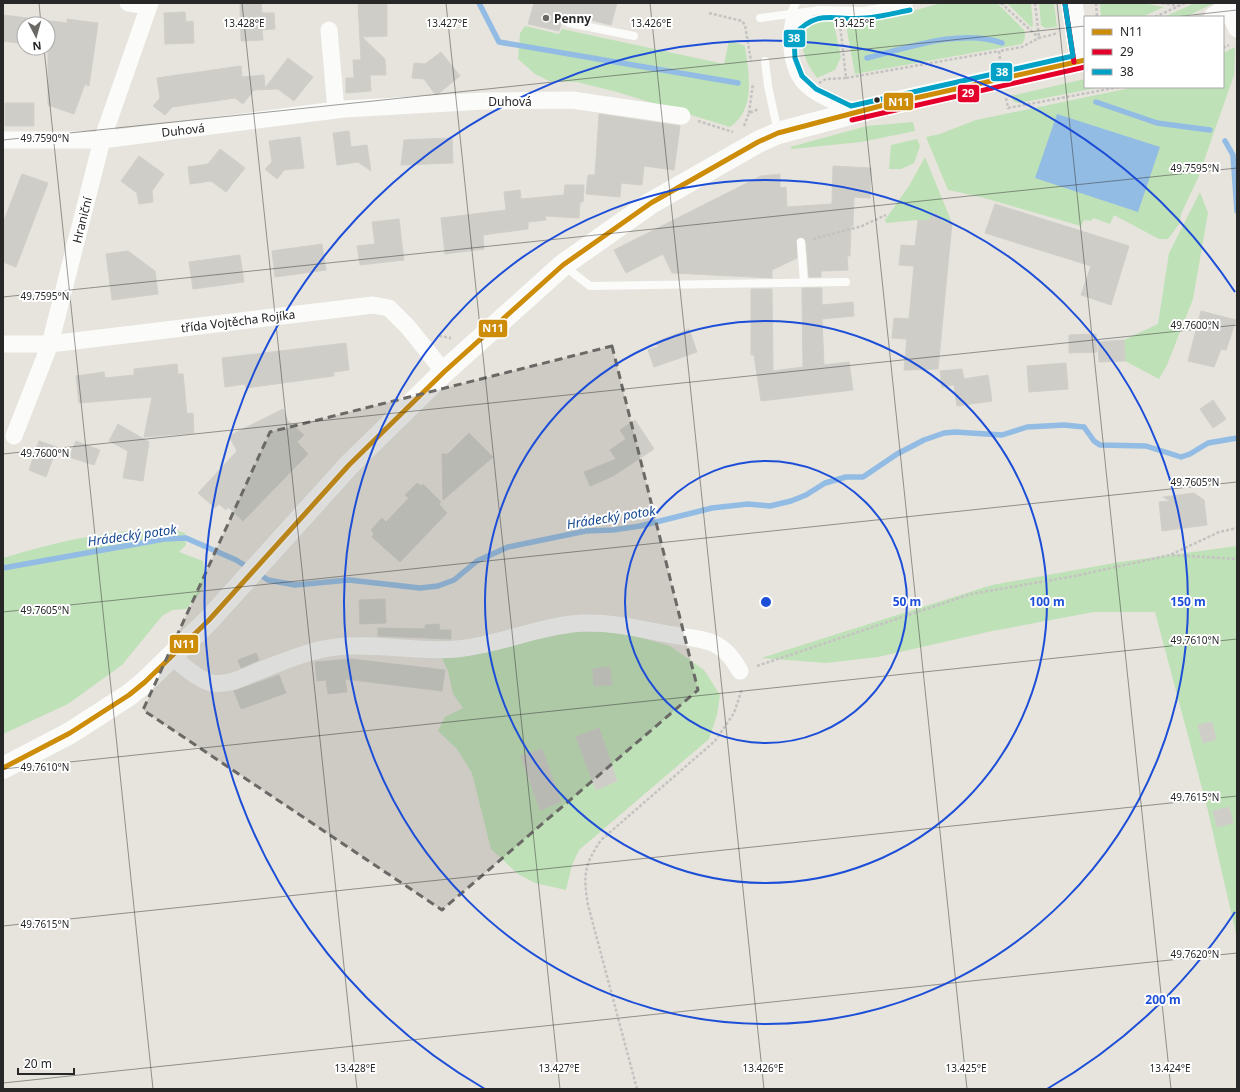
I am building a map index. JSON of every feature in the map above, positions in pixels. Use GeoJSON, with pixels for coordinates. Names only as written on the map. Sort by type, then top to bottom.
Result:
{"type":"FeatureCollection","features":[{"type":"Feature","properties":{"kind":"main road"},"geometry":{"type":"LineString","coordinates":[[3,768],[70,733],[129,695],[172,657],[209,620],[349,465],[444,372],[562,265],[651,203],[758,142],[778,133],[850,113],[1083,61]]}},
{"type":"Feature","properties":{"kind":"street"},"geometry":{"type":"LineString","coordinates":[[128,3],[149,4]]}},
{"type":"Feature","properties":{"kind":"street"},"geometry":{"type":"LineString","coordinates":[[1072,3],[1083,61]]}},
{"type":"Feature","properties":{"kind":"street","name":"Hraniční"},"geometry":{"type":"LineString","coordinates":[[14,436],[50,344],[102,140],[149,4]]}},
{"type":"Feature","properties":{"kind":"street"},"geometry":{"type":"LineString","coordinates":[[329,30],[336,110]]}},
{"type":"Feature","properties":{"kind":"street","name":"Duhová"},"geometry":{"type":"LineString","coordinates":[[3,140],[102,140],[336,110],[485,101],[572,100],[682,116]]}},
{"type":"Feature","properties":{"kind":"street","name":"třída Vojtěcha Rojíka"},"geometry":{"type":"LineString","coordinates":[[3,344],[50,344],[373,305],[389,308],[408,327],[444,372]]}},
{"type":"Feature","properties":{"kind":"street"},"geometry":{"type":"LineString","coordinates":[[172,657],[211,683],[226,684],[293,658],[335,647],[361,645],[422,649],[456,649],[487,644],[551,628],[583,624],[606,624],[717,644],[732,656],[740,671]]}},
{"type":"Feature","properties":{"kind":"lane"},"geometry":{"type":"LineString","coordinates":[[760,18],[820,10],[864,11],[909,3]]}},
{"type":"Feature","properties":{"kind":"lane"},"geometry":{"type":"LineString","coordinates":[[795,4],[788,32],[788,60],[795,79],[805,90],[823,102],[850,113]]}},
{"type":"Feature","properties":{"kind":"lane"},"geometry":{"type":"LineString","coordinates":[[788,32],[800,18],[820,10]]}},
{"type":"Feature","properties":{"kind":"lane"},"geometry":{"type":"LineString","coordinates":[[569,23],[634,36]]}},
{"type":"Feature","properties":{"kind":"lane"},"geometry":{"type":"LineString","coordinates":[[765,61],[768,86],[778,133]]}},
{"type":"Feature","properties":{"kind":"lane"},"geometry":{"type":"LineString","coordinates":[[801,242],[804,283]]}},
{"type":"Feature","properties":{"kind":"lane"},"geometry":{"type":"LineString","coordinates":[[562,265],[590,286],[846,282]]}},
{"type":"Feature","properties":{"kind":"path"},"geometry":{"type":"LineString","coordinates":[[1001,3],[1039,38],[1035,3]]}},
{"type":"Feature","properties":{"kind":"path"},"geometry":{"type":"LineString","coordinates":[[1096,3],[1097,16]]}},
{"type":"Feature","properties":{"kind":"path"},"geometry":{"type":"LineString","coordinates":[[1162,3],[1179,6]]}},
{"type":"Feature","properties":{"kind":"path"},"geometry":{"type":"LineString","coordinates":[[1157,16],[1185,3]]}},
{"type":"Feature","properties":{"kind":"path"},"geometry":{"type":"LineString","coordinates":[[709,14],[742,21],[745,25],[752,68]]}},
{"type":"Feature","properties":{"kind":"path"},"geometry":{"type":"LineString","coordinates":[[846,78],[999,51]]}},
{"type":"Feature","properties":{"kind":"path"},"geometry":{"type":"LineString","coordinates":[[749,113],[752,97],[753,76]]}},
{"type":"Feature","properties":{"kind":"path"},"geometry":{"type":"LineString","coordinates":[[1008,108],[1114,88]]}},
{"type":"Feature","properties":{"kind":"path"},"geometry":{"type":"LineString","coordinates":[[682,116],[758,142]]}},
{"type":"Feature","properties":{"kind":"path"},"geometry":{"type":"LineString","coordinates":[[801,242],[841,233],[886,216]]}},
{"type":"Feature","properties":{"kind":"path"},"geometry":{"type":"LineString","coordinates":[[637,1089],[588,905],[585,881],[589,858],[601,840],[715,741],[734,713],[742,693],[743,682],[740,671],[972,594],[1075,576],[1170,555],[1220,532],[1237,528]]}},
{"type":"Feature","properties":{"kind":"path"},"geometry":{"type":"LineString","coordinates":[[1170,555],[1237,559]]}},
{"type":"Feature","properties":{"kind":"highlighted area"},"geometry":{"type":"Polygon","coordinates":[[[612,346],[698,690],[442,910],[143,710],[270,432],[612,346]]]}},
{"type":"Feature","properties":{"kind":"green space"},"geometry":{"type":"Polygon","coordinates":[[[941,3],[997,3],[1024,30],[1024,41],[1022,44],[855,74],[845,20],[913,11],[941,3]]]}},
{"type":"Feature","properties":{"kind":"green space"},"geometry":{"type":"Polygon","coordinates":[[[1007,3],[1031,3],[1033,26],[1031,27],[1007,3]]]}},
{"type":"Feature","properties":{"kind":"green space"},"geometry":{"type":"Polygon","coordinates":[[[1039,3],[1054,3],[1057,27],[1045,28],[1041,25],[1039,3]]]}},
{"type":"Feature","properties":{"kind":"green space"},"geometry":{"type":"Polygon","coordinates":[[[1100,3],[1143,3],[1164,7],[1144,16],[1101,16],[1100,3]]]}},
{"type":"Feature","properties":{"kind":"green space"},"geometry":{"type":"Polygon","coordinates":[[[1195,3],[1215,3],[1187,16],[1166,16],[1195,3]]]}},
{"type":"Feature","properties":{"kind":"green space"},"geometry":{"type":"Polygon","coordinates":[[[823,19],[833,19],[841,57],[835,70],[817,78],[807,62],[803,46],[804,37],[807,30],[813,24],[823,19]]]}},
{"type":"Feature","properties":{"kind":"green space"},"geometry":{"type":"Polygon","coordinates":[[[525,26],[559,34],[562,29],[724,64],[729,40],[745,46],[749,91],[744,111],[738,120],[730,127],[617,92],[577,82],[549,81],[535,74],[518,59],[520,33],[525,26]]]}},
{"type":"Feature","properties":{"kind":"green space"},"geometry":{"type":"Polygon","coordinates":[[[1235,47],[1234,75],[1198,178],[1181,214],[1180,223],[1168,239],[1159,239],[1114,215],[1110,224],[1093,218],[1091,221],[1084,220],[1081,226],[981,197],[948,190],[926,137],[940,134],[976,120],[1130,88],[1224,88],[1224,52],[1235,47]]]}},
{"type":"Feature","properties":{"kind":"green space"},"geometry":{"type":"Polygon","coordinates":[[[1084,79],[1084,88],[1097,88],[1019,103],[1014,102],[1010,96],[1084,79]]]}},
{"type":"Feature","properties":{"kind":"green space"},"geometry":{"type":"Polygon","coordinates":[[[913,122],[915,131],[861,142],[792,149],[790,147],[867,126],[913,122]]]}},
{"type":"Feature","properties":{"kind":"green space"},"geometry":{"type":"Polygon","coordinates":[[[917,139],[920,146],[914,163],[901,169],[889,169],[891,145],[917,139]]]}},
{"type":"Feature","properties":{"kind":"green space"},"geometry":{"type":"Polygon","coordinates":[[[925,157],[952,223],[943,222],[936,214],[932,216],[931,221],[918,220],[886,223],[885,220],[909,186],[925,157]]]}},
{"type":"Feature","properties":{"kind":"green space"},"geometry":{"type":"Polygon","coordinates":[[[1200,192],[1208,213],[1193,299],[1167,365],[1159,379],[1125,361],[1124,340],[1158,324],[1169,253],[1200,192]]]}},
{"type":"Feature","properties":{"kind":"green space"},"geometry":{"type":"Polygon","coordinates":[[[168,528],[185,533],[186,545],[179,552],[203,561],[204,583],[196,598],[186,609],[172,610],[162,616],[122,665],[68,704],[3,734],[3,558],[44,546],[84,537],[125,531],[168,528]]]}},
{"type":"Feature","properties":{"kind":"green space"},"geometry":{"type":"Polygon","coordinates":[[[1237,546],[1237,938],[1207,807],[1155,612],[1094,612],[992,631],[878,657],[826,663],[761,658],[992,585],[1120,562],[1237,546]]]}},
{"type":"Feature","properties":{"kind":"green space"},"geometry":{"type":"Polygon","coordinates":[[[618,631],[670,646],[704,670],[720,695],[717,715],[709,739],[579,850],[572,865],[566,890],[535,883],[518,874],[491,849],[472,773],[457,749],[438,731],[445,717],[463,708],[453,694],[448,671],[442,658],[575,632],[618,631]]]}},
{"type":"Feature","properties":{"kind":"water"},"geometry":{"type":"Polygon","coordinates":[[[1057,114],[1160,147],[1138,212],[1035,178],[1057,114]]]}},
{"type":"Feature","properties":{"kind":"building"},"geometry":{"type":"Polygon","coordinates":[[[240,3],[261,3],[262,13],[274,13],[275,29],[262,30],[263,40],[241,41],[240,3]]]}},
{"type":"Feature","properties":{"kind":"building"},"geometry":{"type":"Polygon","coordinates":[[[358,3],[387,3],[387,36],[362,37],[385,59],[386,75],[370,75],[371,91],[346,93],[346,78],[354,78],[353,60],[361,60],[358,3]]]}},
{"type":"Feature","properties":{"kind":"building","name":"Penny"},"geometry":{"type":"Polygon","coordinates":[[[534,3],[617,3],[611,25],[564,13],[559,31],[528,24],[534,3]]]}},
{"type":"Feature","properties":{"kind":"building"},"geometry":{"type":"Polygon","coordinates":[[[185,12],[186,22],[193,21],[194,43],[165,44],[164,13],[185,12]]]}},
{"type":"Feature","properties":{"kind":"building"},"geometry":{"type":"Polygon","coordinates":[[[3,15],[16,17],[16,43],[3,41],[3,15]]]}},
{"type":"Feature","properties":{"kind":"building"},"geometry":{"type":"Polygon","coordinates":[[[67,19],[98,23],[89,86],[85,84],[74,114],[48,105],[48,56],[56,56],[56,22],[67,23],[67,19]]]}},
{"type":"Feature","properties":{"kind":"building"},"geometry":{"type":"Polygon","coordinates":[[[441,52],[460,76],[438,94],[435,94],[424,79],[412,78],[414,63],[425,64],[441,52]]]}},
{"type":"Feature","properties":{"kind":"building"},"geometry":{"type":"Polygon","coordinates":[[[288,58],[313,77],[294,101],[278,89],[254,90],[243,104],[235,98],[172,107],[165,115],[153,106],[160,98],[157,78],[241,66],[242,77],[264,75],[265,88],[288,58]]]}},
{"type":"Feature","properties":{"kind":"building"},"geometry":{"type":"Polygon","coordinates":[[[5,103],[34,103],[34,126],[5,126],[5,103]]]}},
{"type":"Feature","properties":{"kind":"building"},"geometry":{"type":"Polygon","coordinates":[[[599,114],[680,126],[674,170],[644,166],[642,185],[621,183],[620,197],[586,194],[588,175],[595,175],[599,114]]]}},
{"type":"Feature","properties":{"kind":"building"},"geometry":{"type":"Polygon","coordinates":[[[349,131],[351,147],[367,145],[371,171],[358,162],[337,165],[333,133],[349,131]]]}},
{"type":"Feature","properties":{"kind":"building"},"geometry":{"type":"Polygon","coordinates":[[[300,137],[304,168],[284,170],[277,179],[265,169],[272,162],[269,141],[300,137]]]}},
{"type":"Feature","properties":{"kind":"building"},"geometry":{"type":"Polygon","coordinates":[[[452,138],[453,163],[401,165],[404,140],[452,138]]]}},
{"type":"Feature","properties":{"kind":"building"},"geometry":{"type":"Polygon","coordinates":[[[220,149],[245,168],[226,192],[211,181],[190,184],[188,167],[208,164],[220,149]]]}},
{"type":"Feature","properties":{"kind":"building"},"geometry":{"type":"Polygon","coordinates":[[[139,156],[164,174],[152,191],[153,202],[139,204],[137,193],[121,181],[139,156]]]}},
{"type":"Feature","properties":{"kind":"building"},"geometry":{"type":"Polygon","coordinates":[[[833,166],[871,168],[870,198],[854,197],[850,256],[847,256],[848,270],[821,271],[821,277],[809,277],[806,242],[801,237],[796,240],[797,258],[772,270],[772,278],[672,273],[663,254],[626,273],[614,250],[761,176],[780,174],[780,188],[786,187],[787,207],[832,204],[833,166]]]}},
{"type":"Feature","properties":{"kind":"building"},"geometry":{"type":"Polygon","coordinates":[[[22,174],[48,183],[16,267],[3,262],[3,223],[22,174]]]}},
{"type":"Feature","properties":{"kind":"building"},"geometry":{"type":"Polygon","coordinates":[[[565,185],[584,185],[583,202],[580,202],[579,218],[545,216],[546,220],[528,222],[528,229],[483,235],[484,249],[445,254],[441,218],[506,210],[504,192],[520,190],[521,199],[564,195],[565,185]]]}},
{"type":"Feature","properties":{"kind":"building"},"geometry":{"type":"Polygon","coordinates":[[[995,204],[1129,246],[1111,305],[1081,295],[1091,266],[985,233],[995,204]]]}},
{"type":"Feature","properties":{"kind":"building"},"geometry":{"type":"Polygon","coordinates":[[[936,213],[944,223],[952,223],[938,369],[904,370],[907,339],[892,338],[894,318],[909,319],[914,266],[899,265],[901,245],[915,246],[918,220],[927,221],[936,213]]]}},
{"type":"Feature","properties":{"kind":"building"},"geometry":{"type":"Polygon","coordinates":[[[399,219],[404,260],[360,265],[357,246],[375,244],[372,222],[399,219]]]}},
{"type":"Feature","properties":{"kind":"building"},"geometry":{"type":"Polygon","coordinates":[[[322,244],[326,270],[275,277],[272,251],[322,244]]]}},
{"type":"Feature","properties":{"kind":"building"},"geometry":{"type":"Polygon","coordinates":[[[128,251],[155,271],[158,294],[112,300],[106,254],[128,251]]]}},
{"type":"Feature","properties":{"kind":"building"},"geometry":{"type":"Polygon","coordinates":[[[240,255],[244,282],[193,289],[189,262],[240,255]]]}},
{"type":"Feature","properties":{"kind":"building"},"geometry":{"type":"Polygon","coordinates":[[[802,288],[822,288],[822,305],[853,302],[854,316],[822,319],[824,365],[849,362],[853,390],[761,401],[754,355],[751,355],[751,289],[772,289],[773,371],[803,367],[802,288]]]}},
{"type":"Feature","properties":{"kind":"building"},"geometry":{"type":"Polygon","coordinates":[[[1201,311],[1236,320],[1226,350],[1221,349],[1214,367],[1188,361],[1201,311]]]}},
{"type":"Feature","properties":{"kind":"building"},"geometry":{"type":"Polygon","coordinates":[[[689,329],[697,352],[654,367],[648,350],[658,347],[656,342],[689,329]]]}},
{"type":"Feature","properties":{"kind":"building"},"geometry":{"type":"Polygon","coordinates":[[[1096,334],[1097,352],[1069,353],[1069,335],[1096,334]]]}},
{"type":"Feature","properties":{"kind":"building"},"geometry":{"type":"Polygon","coordinates":[[[1124,340],[1125,361],[1099,362],[1098,342],[1124,340]]]}},
{"type":"Feature","properties":{"kind":"building"},"geometry":{"type":"Polygon","coordinates":[[[346,343],[349,370],[334,372],[334,376],[246,388],[245,384],[225,387],[222,358],[346,343]]]}},
{"type":"Feature","properties":{"kind":"building"},"geometry":{"type":"Polygon","coordinates":[[[1066,363],[1068,389],[1029,392],[1027,366],[1066,363]]]}},
{"type":"Feature","properties":{"kind":"building"},"geometry":{"type":"Polygon","coordinates":[[[177,364],[178,374],[183,374],[187,414],[193,413],[194,433],[144,437],[152,397],[79,403],[76,376],[104,372],[105,378],[134,375],[134,369],[177,364]]]}},
{"type":"Feature","properties":{"kind":"building"},"geometry":{"type":"Polygon","coordinates":[[[962,369],[964,379],[988,375],[992,401],[957,406],[954,385],[942,387],[940,371],[962,369]]]}},
{"type":"Feature","properties":{"kind":"building"},"geometry":{"type":"Polygon","coordinates":[[[1213,400],[1226,419],[1213,428],[1200,409],[1213,400]]]}},
{"type":"Feature","properties":{"kind":"building"},"geometry":{"type":"Polygon","coordinates":[[[283,409],[288,421],[304,435],[297,442],[308,454],[243,521],[228,507],[226,510],[219,504],[215,508],[198,493],[237,451],[229,436],[283,409]]]}},
{"type":"Feature","properties":{"kind":"building"},"geometry":{"type":"Polygon","coordinates":[[[635,420],[654,449],[613,476],[590,486],[584,472],[616,459],[610,450],[626,439],[620,430],[635,420]]]}},
{"type":"Feature","properties":{"kind":"building"},"geometry":{"type":"Polygon","coordinates":[[[118,424],[149,442],[143,481],[123,478],[128,451],[109,441],[118,424]]]}},
{"type":"Feature","properties":{"kind":"building"},"geometry":{"type":"Polygon","coordinates":[[[469,433],[493,457],[443,500],[442,454],[448,454],[469,433]]]}},
{"type":"Feature","properties":{"kind":"building"},"geometry":{"type":"Polygon","coordinates":[[[39,441],[57,447],[46,477],[29,470],[39,441]]]}},
{"type":"Feature","properties":{"kind":"building"},"geometry":{"type":"Polygon","coordinates":[[[76,441],[100,450],[94,465],[69,457],[76,441]]]}},
{"type":"Feature","properties":{"kind":"building"},"geometry":{"type":"Polygon","coordinates":[[[417,483],[421,486],[423,484],[441,502],[439,504],[447,513],[400,562],[372,537],[374,534],[371,530],[382,518],[386,522],[409,498],[405,495],[417,483]]]}},
{"type":"Feature","properties":{"kind":"building"},"geometry":{"type":"Polygon","coordinates":[[[1194,493],[1204,500],[1207,525],[1162,531],[1159,502],[1170,501],[1163,497],[1194,493]]]}},
{"type":"Feature","properties":{"kind":"building"},"geometry":{"type":"Polygon","coordinates":[[[385,599],[386,623],[360,624],[359,600],[385,599]]]}},
{"type":"Feature","properties":{"kind":"building"},"geometry":{"type":"Polygon","coordinates":[[[439,624],[440,630],[451,630],[451,639],[378,636],[378,628],[425,629],[425,625],[439,624]]]}},
{"type":"Feature","properties":{"kind":"building"},"geometry":{"type":"Polygon","coordinates":[[[256,653],[259,660],[241,668],[238,660],[256,653]]]}},
{"type":"Feature","properties":{"kind":"building"},"geometry":{"type":"Polygon","coordinates":[[[351,659],[445,670],[442,691],[345,679],[347,692],[328,694],[326,680],[317,681],[315,662],[351,659]]]}},
{"type":"Feature","properties":{"kind":"building"},"geometry":{"type":"Polygon","coordinates":[[[610,667],[612,685],[594,686],[593,669],[610,667]]]}},
{"type":"Feature","properties":{"kind":"building"},"geometry":{"type":"Polygon","coordinates":[[[279,675],[286,693],[241,709],[234,691],[279,675]]]}},
{"type":"Feature","properties":{"kind":"building"},"geometry":{"type":"Polygon","coordinates":[[[1212,722],[1216,739],[1203,743],[1198,725],[1212,722]]]}},
{"type":"Feature","properties":{"kind":"building"},"geometry":{"type":"Polygon","coordinates":[[[599,728],[617,781],[596,790],[576,737],[599,728]]]}},
{"type":"Feature","properties":{"kind":"building"},"geometry":{"type":"Polygon","coordinates":[[[542,749],[561,802],[540,810],[521,756],[542,749]]]}},
{"type":"Feature","properties":{"kind":"building"},"geometry":{"type":"Polygon","coordinates":[[[1229,807],[1233,823],[1217,827],[1213,811],[1229,807]]]}},
{"type":"Feature","properties":{"kind":"waterway"},"geometry":{"type":"LineString","coordinates":[[479,3],[499,42],[738,83]]}},
{"type":"Feature","properties":{"kind":"waterway"},"geometry":{"type":"LineString","coordinates":[[867,58],[934,41],[970,38],[986,39],[1002,43]]}},
{"type":"Feature","properties":{"kind":"waterway"},"geometry":{"type":"LineString","coordinates":[[1096,102],[1157,123],[1210,130]]}},
{"type":"Feature","properties":{"kind":"waterway"},"geometry":{"type":"LineString","coordinates":[[1225,141],[1233,155],[1237,211]]}},
{"type":"Feature","properties":{"kind":"waterway","name":"Hrádecký potok"},"geometry":{"type":"LineString","coordinates":[[257,573],[268,580],[295,585],[349,580],[420,588],[438,586],[454,580],[477,561],[508,547],[586,531],[613,530],[640,526],[712,508],[748,504],[770,506],[791,501],[806,495],[825,483],[846,477],[863,477],[897,454],[924,440],[944,433],[955,432],[1002,435],[1027,427],[1064,425],[1084,427],[1094,441],[1100,445],[1146,446],[1181,457],[1190,454],[1208,443],[1237,438]]}},
{"type":"Feature","properties":{"kind":"waterway","name":"Hrádecký potok"},"geometry":{"type":"LineString","coordinates":[[3,568],[164,539],[186,538],[236,560],[249,568]]}},
{"type":"Feature","properties":{"kind":"transit line","name":"29"},"geometry":{"type":"LineString","coordinates":[[1065,4],[1074,62]]}},
{"type":"Feature","properties":{"kind":"transit line","name":"38"},"geometry":{"type":"LineString","coordinates":[[910,10],[871,17],[827,18],[811,21],[794,35],[795,58],[802,76],[816,89],[851,106],[1073,56],[1065,4]]}},
{"type":"Feature","properties":{"kind":"transit line","name":"N11"},"geometry":{"type":"LineString","coordinates":[[3,768],[70,733],[129,695],[145,682],[209,620],[349,465],[444,372],[563,265],[651,203],[758,142],[778,133],[884,105],[1084,60]]}},
{"type":"Feature","properties":{"kind":"transit line","name":"29"},"geometry":{"type":"LineString","coordinates":[[852,120],[1084,67]]}},
{"type":"Feature","properties":{"kind":"place","name":"Penny"},"geometry":{"type":"Point","coordinates":[546,18]}}]}
